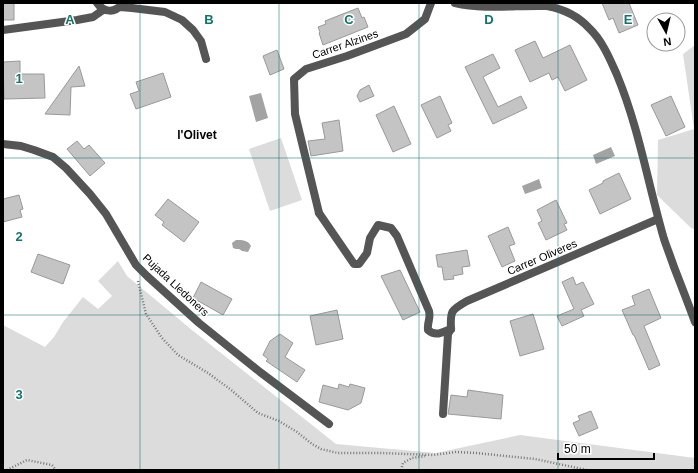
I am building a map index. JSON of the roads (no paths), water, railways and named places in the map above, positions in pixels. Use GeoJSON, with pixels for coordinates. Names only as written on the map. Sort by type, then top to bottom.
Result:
{"type":"FeatureCollection","features":[{"type":"Feature","properties":{"kind":"street"},"geometry":{"type":"LineString","coordinates":[[97,3],[103,10],[116,10],[121,5],[165,12],[182,20],[193,30],[201,41],[206,59]]}},
{"type":"Feature","properties":{"kind":"street","name":"Carrer Alzines"},"geometry":{"type":"LineString","coordinates":[[431,3],[425,19],[406,34],[347,56],[306,69],[294,79],[295,114],[319,213],[354,264],[359,264],[367,254],[370,238],[378,225],[391,228],[397,236],[429,311],[430,317],[427,326],[428,330],[432,334],[436,334],[451,329]]}},
{"type":"Feature","properties":{"kind":"street"},"geometry":{"type":"LineString","coordinates":[[455,3],[479,6],[547,6],[568,12],[590,28],[611,62],[623,90],[644,158],[658,219],[695,322]]}},
{"type":"Feature","properties":{"kind":"street"},"geometry":{"type":"LineString","coordinates":[[3,30],[94,17],[103,10]]}},
{"type":"Feature","properties":{"kind":"street","name":"Pujada Lledoners"},"geometry":{"type":"LineString","coordinates":[[3,144],[21,146],[53,157],[66,168],[106,214],[136,265],[147,276],[199,323],[260,372],[329,424]]}},
{"type":"Feature","properties":{"kind":"street","name":"Carrer Oliveres"},"geometry":{"type":"LineString","coordinates":[[443,414],[448,334],[451,329],[450,316],[452,311],[457,306],[658,219]]}},
{"type":"Feature","properties":{"kind":"district","name":"l'Olivet"},"geometry":{"type":"Point","coordinates":[197,135]}}]}
